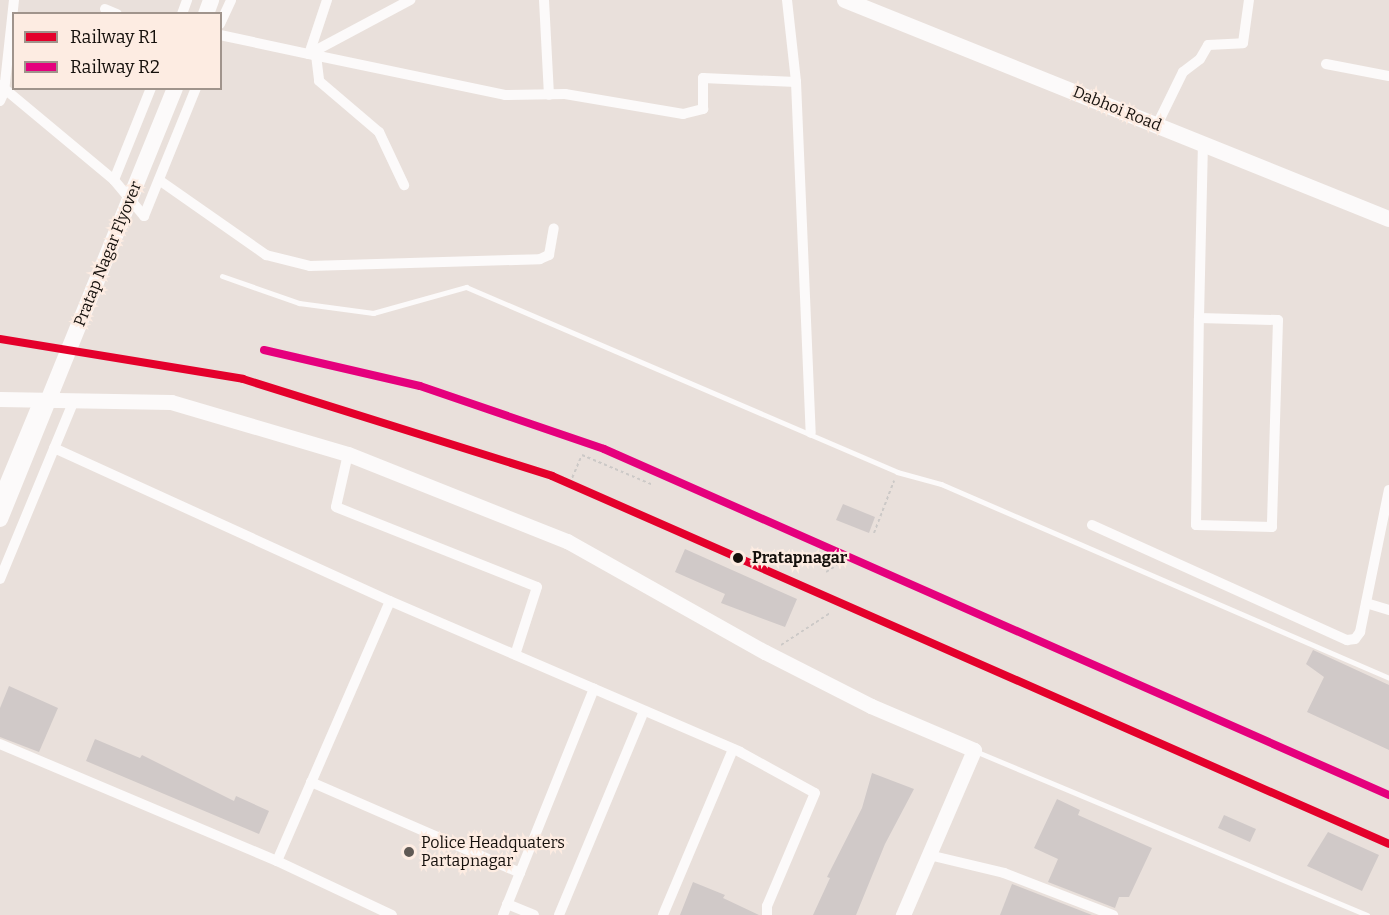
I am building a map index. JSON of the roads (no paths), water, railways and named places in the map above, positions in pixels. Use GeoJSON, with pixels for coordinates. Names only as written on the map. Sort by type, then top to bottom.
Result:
{"type":"FeatureCollection","features":[{"type":"Feature","properties":{"kind":"main road","name":"Dabhoi Road"},"geometry":{"type":"LineString","coordinates":[[845,0],[1389,219]]}},
{"type":"Feature","properties":{"kind":"main road","name":"Pratap Nagar Flyover"},"geometry":{"type":"LineString","coordinates":[[0,519],[174,90]]}},
{"type":"Feature","properties":{"kind":"street"},"geometry":{"type":"LineString","coordinates":[[222,20],[231,0]]}},
{"type":"Feature","properties":{"kind":"street"},"geometry":{"type":"LineString","coordinates":[[327,0],[313,55],[319,81],[379,132],[404,185]]}},
{"type":"Feature","properties":{"kind":"street"},"geometry":{"type":"LineString","coordinates":[[313,55],[410,0]]}},
{"type":"Feature","properties":{"kind":"street"},"geometry":{"type":"LineString","coordinates":[[544,0],[549,95]]}},
{"type":"Feature","properties":{"kind":"street"},"geometry":{"type":"LineString","coordinates":[[787,0],[795,82],[811,433]]}},
{"type":"Feature","properties":{"kind":"street"},"geometry":{"type":"LineString","coordinates":[[1157,125],[1183,72],[1200,59],[1208,45],[1243,43],[1249,0]]}},
{"type":"Feature","properties":{"kind":"street"},"geometry":{"type":"LineString","coordinates":[[105,9],[112,12]]}},
{"type":"Feature","properties":{"kind":"street"},"geometry":{"type":"LineString","coordinates":[[12,18],[4,91],[114,180],[144,216],[195,90]]}},
{"type":"Feature","properties":{"kind":"street"},"geometry":{"type":"LineString","coordinates":[[222,35],[505,95],[549,95],[683,114],[703,110],[704,78],[795,82]]}},
{"type":"Feature","properties":{"kind":"street"},"geometry":{"type":"LineString","coordinates":[[1326,64],[1389,76]]}},
{"type":"Feature","properties":{"kind":"street"},"geometry":{"type":"LineString","coordinates":[[114,180],[150,90]]}},
{"type":"Feature","properties":{"kind":"street"},"geometry":{"type":"LineString","coordinates":[[1199,318],[1278,320],[1272,527],[1196,525],[1199,318],[1203,144]]}},
{"type":"Feature","properties":{"kind":"street"},"geometry":{"type":"LineString","coordinates":[[159,180],[266,255],[310,266],[540,259],[549,255],[554,228]]}},
{"type":"Feature","properties":{"kind":"street"},"geometry":{"type":"LineString","coordinates":[[0,399],[171,402],[348,453],[567,541],[769,653],[871,706],[974,750],[903,915]]}},
{"type":"Feature","properties":{"kind":"street"},"geometry":{"type":"LineString","coordinates":[[0,492],[39,400]]}},
{"type":"Feature","properties":{"kind":"street"},"geometry":{"type":"LineString","coordinates":[[0,579],[74,400]]}},
{"type":"Feature","properties":{"kind":"street"},"geometry":{"type":"LineString","coordinates":[[54,448],[390,601],[733,749],[816,792],[766,906],[767,915]]}},
{"type":"Feature","properties":{"kind":"street"},"geometry":{"type":"LineString","coordinates":[[348,453],[336,507],[537,587],[515,655]]}},
{"type":"Feature","properties":{"kind":"street"},"geometry":{"type":"LineString","coordinates":[[1092,525],[1347,640],[1354,639],[1360,632],[1389,490]]}},
{"type":"Feature","properties":{"kind":"street"},"geometry":{"type":"LineString","coordinates":[[277,861],[390,601]]}},
{"type":"Feature","properties":{"kind":"street"},"geometry":{"type":"LineString","coordinates":[[1366,603],[1389,610]]}},
{"type":"Feature","properties":{"kind":"street"},"geometry":{"type":"LineString","coordinates":[[534,915],[505,910],[594,689]]}},
{"type":"Feature","properties":{"kind":"street"},"geometry":{"type":"LineString","coordinates":[[559,915],[644,711]]}},
{"type":"Feature","properties":{"kind":"street"},"geometry":{"type":"LineString","coordinates":[[0,744],[277,861],[392,915]]}},
{"type":"Feature","properties":{"kind":"street"},"geometry":{"type":"LineString","coordinates":[[663,915],[733,749]]}},
{"type":"Feature","properties":{"kind":"street"},"geometry":{"type":"LineString","coordinates":[[311,782],[520,873]]}},
{"type":"Feature","properties":{"kind":"street"},"geometry":{"type":"LineString","coordinates":[[929,855],[1004,873],[1113,915]]}},
{"type":"Feature","properties":{"kind":"lane"},"geometry":{"type":"LineString","coordinates":[[222,276],[299,303],[373,313],[466,287],[811,433],[897,472],[941,484],[1389,678]]}},
{"type":"Feature","properties":{"kind":"lane"},"geometry":{"type":"LineString","coordinates":[[974,750],[1367,915]]}},
{"type":"Feature","properties":{"kind":"rail line","name":"R1"},"geometry":{"type":"LineString","coordinates":[[0,339],[243,379],[552,476],[1389,844]]}},
{"type":"Feature","properties":{"kind":"rail line","name":"R2"},"geometry":{"type":"LineString","coordinates":[[264,350],[420,386],[604,449],[1389,795]]}},
{"type":"Feature","properties":{"kind":"place","name":"Pratapnagar"},"geometry":{"type":"Point","coordinates":[738,558]}},
{"type":"Feature","properties":{"kind":"place","name":"Police Headquaters Partapnagar"},"geometry":{"type":"Point","coordinates":[409,852]}}]}
